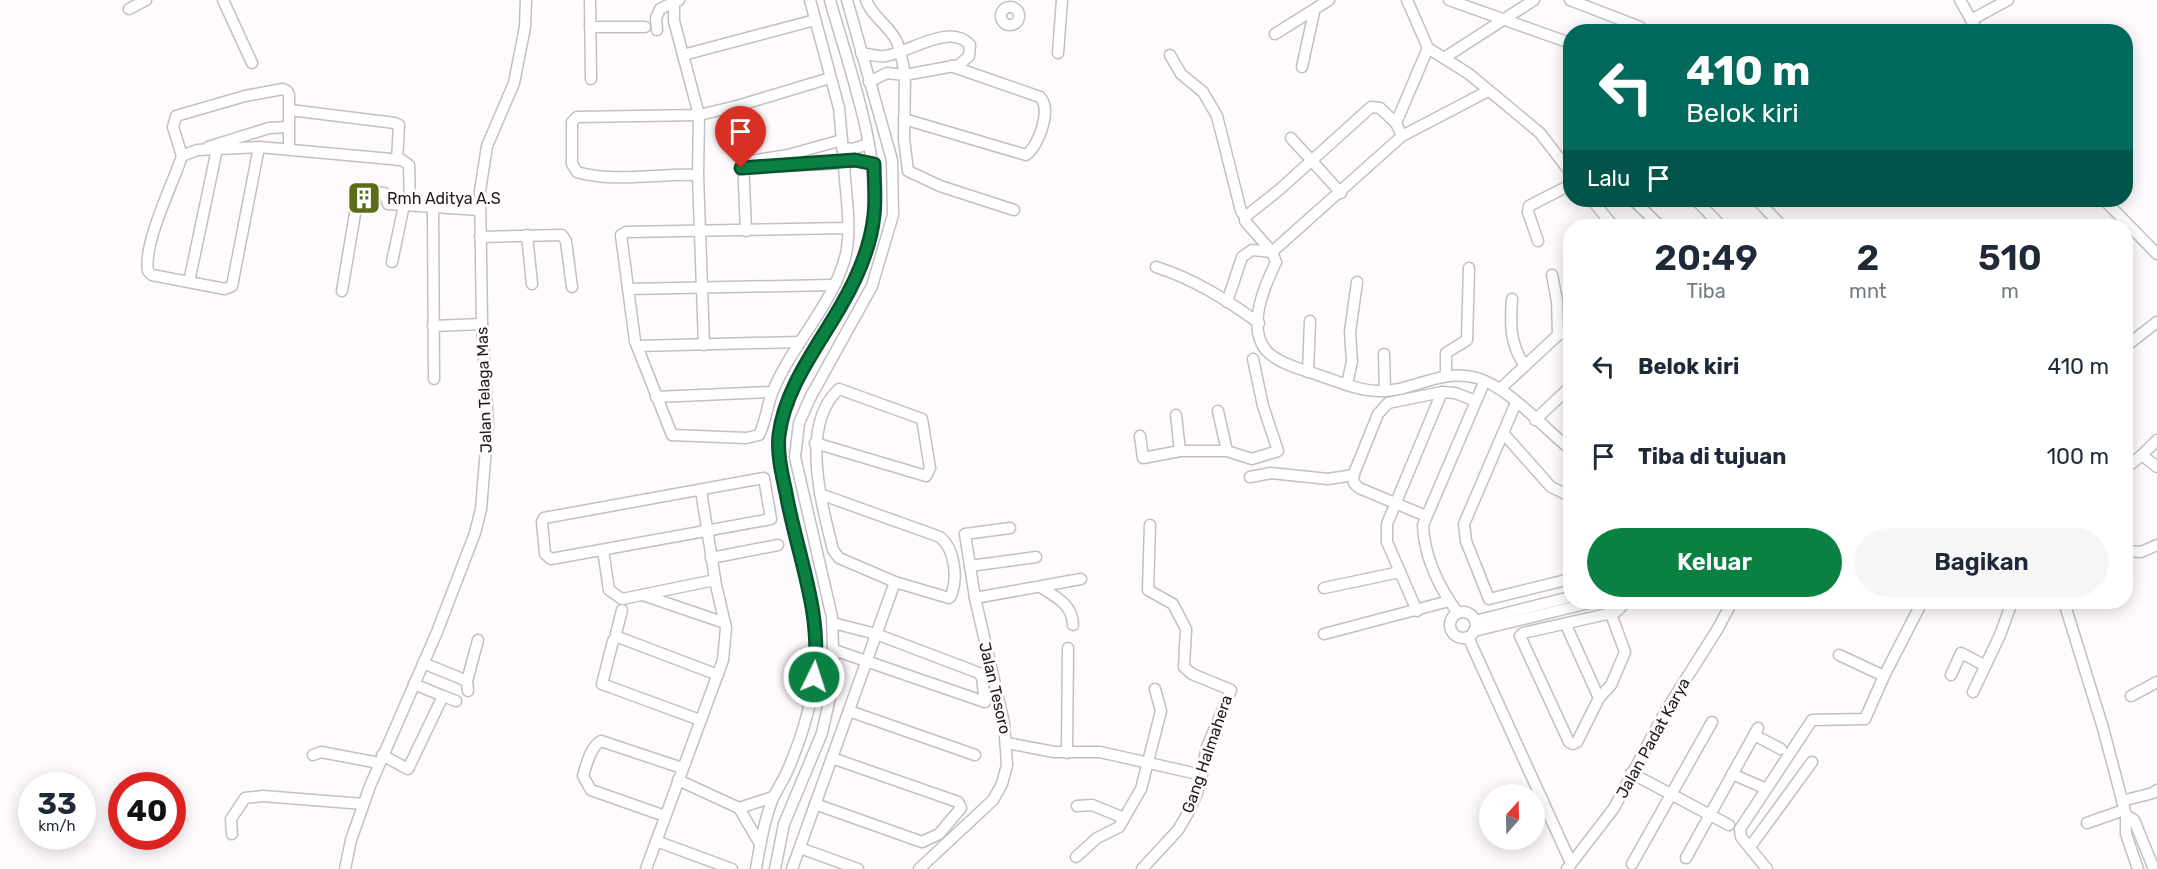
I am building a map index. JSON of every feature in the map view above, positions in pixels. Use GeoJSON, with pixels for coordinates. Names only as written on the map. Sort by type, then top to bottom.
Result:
{"type":"FeatureCollection","features":[{"type":"Feature","properties":{"kind":"street"},"geometry":{"type":"LineString","coordinates":[[129,9],[146,0]]}},
{"type":"Feature","properties":{"kind":"street"},"geometry":{"type":"LineString","coordinates":[[223,0],[252,63]]}},
{"type":"Feature","properties":{"kind":"street","name":"Jalan Telaga Mas"},"geometry":{"type":"LineString","coordinates":[[345,869],[363,804],[475,533],[481,509],[488,425],[482,324],[480,191],[487,146],[514,83],[521,55],[526,0]]}},
{"type":"Feature","properties":{"kind":"street"},"geometry":{"type":"LineString","coordinates":[[590,0],[591,79]]}},
{"type":"Feature","properties":{"kind":"street"},"geometry":{"type":"LineString","coordinates":[[810,0],[839,108],[847,228],[845,256],[833,285],[798,342],[772,392],[759,435],[746,438],[672,435],[637,346],[621,235],[626,232],[847,228]]}},
{"type":"Feature","properties":{"kind":"street"},"geometry":{"type":"LineString","coordinates":[[866,0],[870,9],[897,41],[900,51],[905,75],[907,104],[904,119],[908,171],[940,186],[1014,210]]}},
{"type":"Feature","properties":{"kind":"street"},"geometry":{"type":"LineString","coordinates":[[1058,53],[1062,0]]}},
{"type":"Feature","properties":{"kind":"street"},"geometry":{"type":"LineString","coordinates":[[1275,34],[1314,12],[1329,0]]}},
{"type":"Feature","properties":{"kind":"street"},"geometry":{"type":"LineString","coordinates":[[1407,0],[1428,48],[1488,91],[1540,133],[1563,163]]}},
{"type":"Feature","properties":{"kind":"street"},"geometry":{"type":"LineString","coordinates":[[1449,0],[1563,40]]}},
{"type":"Feature","properties":{"kind":"street"},"geometry":{"type":"LineString","coordinates":[[1444,58],[1534,0]]}},
{"type":"Feature","properties":{"kind":"street"},"geometry":{"type":"LineString","coordinates":[[1570,0],[1626,24]]}},
{"type":"Feature","properties":{"kind":"street"},"geometry":{"type":"LineString","coordinates":[[1960,0],[1973,24]]}},
{"type":"Feature","properties":{"kind":"street"},"geometry":{"type":"LineString","coordinates":[[1971,20],[2008,0]]}},
{"type":"Feature","properties":{"kind":"street"},"geometry":{"type":"LineString","coordinates":[[657,30],[656,18],[660,9],[677,1]]}},
{"type":"Feature","properties":{"kind":"street"},"geometry":{"type":"LineString","coordinates":[[677,1],[674,21],[699,115],[698,175],[704,288],[704,345]]}},
{"type":"Feature","properties":{"kind":"street"},"geometry":{"type":"LineString","coordinates":[[756,869],[760,844],[773,797],[786,773],[809,712],[816,661],[816,626],[811,595],[780,468],[779,441],[787,406],[804,370],[844,302],[863,260],[874,216],[874,164],[831,5],[848,3],[892,160],[893,215],[880,264],[860,309],[810,398],[799,423],[795,457],[833,623],[834,650],[831,694],[822,733],[784,824],[775,869]]}},
{"type":"Feature","properties":{"kind":"street"},"geometry":{"type":"LineString","coordinates":[[1302,68],[1314,12]]}},
{"type":"Feature","properties":{"kind":"street"},"geometry":{"type":"LineString","coordinates":[[683,55],[815,20]]}},
{"type":"Feature","properties":{"kind":"street"},"geometry":{"type":"LineString","coordinates":[[590,27],[645,27]]}},
{"type":"Feature","properties":{"kind":"street"},"geometry":{"type":"LineString","coordinates":[[861,53],[882,57],[913,45],[952,35],[964,37],[970,45],[969,56],[959,65],[905,75],[887,73],[869,82]]}},
{"type":"Feature","properties":{"kind":"street"},"geometry":{"type":"LineString","coordinates":[[1396,123],[1428,48]]}},
{"type":"Feature","properties":{"kind":"street"},"geometry":{"type":"LineString","coordinates":[[1170,55],[1181,74],[1203,92],[1217,116],[1245,221],[1272,252],[1276,262],[1263,290],[1258,323],[1266,350],[1282,362],[1308,372],[1347,385],[1385,391],[1446,376],[1479,378],[1500,389],[1563,443]]}},
{"type":"Feature","properties":{"kind":"street"},"geometry":{"type":"LineString","coordinates":[[882,57],[887,63],[887,73]]}},
{"type":"Feature","properties":{"kind":"street"},"geometry":{"type":"LineString","coordinates":[[904,119],[1026,155],[1033,150],[1045,110],[1045,102],[1040,97],[951,66]]}},
{"type":"Feature","properties":{"kind":"street"},"geometry":{"type":"LineString","coordinates":[[698,175],[667,173],[603,176],[577,172],[572,164],[572,122],[577,117],[699,115],[830,78]]}},
{"type":"Feature","properties":{"kind":"street"},"geometry":{"type":"LineString","coordinates":[[259,147],[232,286],[225,289],[152,275],[147,267],[151,243],[183,156],[173,127],[173,120],[187,111],[283,89],[290,95],[289,149]]}},
{"type":"Feature","properties":{"kind":"street"},"geometry":{"type":"LineString","coordinates":[[1227,302],[1242,256],[1252,250],[1272,252],[1341,193],[1402,136],[1488,91]]}},
{"type":"Feature","properties":{"kind":"street"},"geometry":{"type":"LineString","coordinates":[[737,106],[741,112],[741,165],[746,231]]}},
{"type":"Feature","properties":{"kind":"street"},"geometry":{"type":"LineString","coordinates":[[1245,217],[1373,106],[1380,108],[1396,123],[1402,136]]}},
{"type":"Feature","properties":{"kind":"street"},"geometry":{"type":"LineString","coordinates":[[290,110],[395,123],[399,125],[397,160]]}},
{"type":"Feature","properties":{"kind":"street"},"geometry":{"type":"LineString","coordinates":[[183,156],[268,128],[289,127]]}},
{"type":"Feature","properties":{"kind":"street"},"geometry":{"type":"LineString","coordinates":[[1291,138],[1341,193]]}},
{"type":"Feature","properties":{"kind":"street"},"geometry":{"type":"LineString","coordinates":[[741,165],[842,144],[853,149],[868,144]]}},
{"type":"Feature","properties":{"kind":"street"},"geometry":{"type":"LineString","coordinates":[[205,149],[259,147],[289,149],[397,160],[409,165],[407,205],[392,262]]}},
{"type":"Feature","properties":{"kind":"street"},"geometry":{"type":"LineString","coordinates":[[189,282],[217,149]]}},
{"type":"Feature","properties":{"kind":"street"},"geometry":{"type":"LineString","coordinates":[[741,165],[844,163],[855,160],[874,164]]}},
{"type":"Feature","properties":{"kind":"street"},"geometry":{"type":"LineString","coordinates":[[1538,241],[1528,212],[1529,206],[1563,189]]}},
{"type":"Feature","properties":{"kind":"street"},"geometry":{"type":"LineString","coordinates":[[342,291],[360,190],[384,193],[388,204],[480,210]]}},
{"type":"Feature","properties":{"kind":"street"},"geometry":{"type":"LineString","coordinates":[[433,207],[434,379]]}},
{"type":"Feature","properties":{"kind":"street"},"geometry":{"type":"LineString","coordinates":[[1598,207],[1607,219]]}},
{"type":"Feature","properties":{"kind":"street"},"geometry":{"type":"LineString","coordinates":[[1640,207],[1653,219]]}},
{"type":"Feature","properties":{"kind":"street"},"geometry":{"type":"LineString","coordinates":[[1703,207],[1714,219]]}},
{"type":"Feature","properties":{"kind":"street"},"geometry":{"type":"LineString","coordinates":[[1764,207],[1775,219]]}},
{"type":"Feature","properties":{"kind":"street"},"geometry":{"type":"LineString","coordinates":[[2111,207],[2123,219]]}},
{"type":"Feature","properties":{"kind":"street"},"geometry":{"type":"LineString","coordinates":[[2133,230],[2157,254]]}},
{"type":"Feature","properties":{"kind":"street"},"geometry":{"type":"LineString","coordinates":[[480,237],[560,234],[564,237],[572,287]]}},
{"type":"Feature","properties":{"kind":"street"},"geometry":{"type":"LineString","coordinates":[[526,235],[532,284]]}},
{"type":"Feature","properties":{"kind":"street"},"geometry":{"type":"LineString","coordinates":[[1156,267],[1179,274],[1258,323]]}},
{"type":"Feature","properties":{"kind":"street"},"geometry":{"type":"LineString","coordinates":[[1446,376],[1446,353],[1467,340],[1468,268]]}},
{"type":"Feature","properties":{"kind":"street"},"geometry":{"type":"LineString","coordinates":[[1552,275],[1557,301],[1558,335]]}},
{"type":"Feature","properties":{"kind":"street"},"geometry":{"type":"LineString","coordinates":[[1347,385],[1352,361],[1350,333],[1357,282]]}},
{"type":"Feature","properties":{"kind":"street"},"geometry":{"type":"LineString","coordinates":[[628,289],[833,285]]}},
{"type":"Feature","properties":{"kind":"street"},"geometry":{"type":"LineString","coordinates":[[1512,299],[1512,337],[1517,354],[1525,366]]}},
{"type":"Feature","properties":{"kind":"street"},"geometry":{"type":"LineString","coordinates":[[844,302],[860,309]]}},
{"type":"Feature","properties":{"kind":"street"},"geometry":{"type":"LineString","coordinates":[[1308,372],[1310,321]]}},
{"type":"Feature","properties":{"kind":"street"},"geometry":{"type":"LineString","coordinates":[[2133,341],[2157,322]]}},
{"type":"Feature","properties":{"kind":"street"},"geometry":{"type":"LineString","coordinates":[[433,326],[482,324]]}},
{"type":"Feature","properties":{"kind":"street"},"geometry":{"type":"LineString","coordinates":[[1500,389],[1558,335],[1563,333]]}},
{"type":"Feature","properties":{"kind":"street"},"geometry":{"type":"LineString","coordinates":[[637,346],[798,342]]}},
{"type":"Feature","properties":{"kind":"street"},"geometry":{"type":"LineString","coordinates":[[1384,354],[1385,391]]}},
{"type":"Feature","properties":{"kind":"street"},"geometry":{"type":"LineString","coordinates":[[1140,436],[1143,458],[1180,451],[1227,451],[1252,459],[1278,452],[1263,406],[1253,359]]}},
{"type":"Feature","properties":{"kind":"street"},"geometry":{"type":"LineString","coordinates":[[1483,385],[1426,516],[1423,525],[1424,547],[1449,601],[1458,612],[1469,613],[1472,629],[1569,866]]}},
{"type":"Feature","properties":{"kind":"street"},"geometry":{"type":"LineString","coordinates":[[815,443],[926,476],[930,468],[924,424],[919,416],[839,389],[831,396],[815,443],[820,494],[833,550],[838,558],[895,582],[949,598],[951,596],[953,556],[950,545],[940,537],[820,494]]}},
{"type":"Feature","properties":{"kind":"street"},"geometry":{"type":"LineString","coordinates":[[656,397],[772,392]]}},
{"type":"Feature","properties":{"kind":"street"},"geometry":{"type":"LineString","coordinates":[[1426,516],[1359,489],[1354,483],[1354,475],[1382,407],[1398,400],[1443,392],[1455,393],[1476,401]]}},
{"type":"Feature","properties":{"kind":"street"},"geometry":{"type":"LineString","coordinates":[[1417,611],[1387,542],[1387,524],[1443,392]]}},
{"type":"Feature","properties":{"kind":"street"},"geometry":{"type":"LineString","coordinates":[[1535,420],[1563,394]]}},
{"type":"Feature","properties":{"kind":"street"},"geometry":{"type":"LineString","coordinates":[[1515,405],[1464,524],[1466,541],[1489,599],[1563,581]]}},
{"type":"Feature","properties":{"kind":"street"},"geometry":{"type":"LineString","coordinates":[[1218,411],[1227,451]]}},
{"type":"Feature","properties":{"kind":"street"},"geometry":{"type":"LineString","coordinates":[[1176,415],[1180,451]]}},
{"type":"Feature","properties":{"kind":"street"},"geometry":{"type":"LineString","coordinates":[[1503,433],[1551,487],[1563,493]]}},
{"type":"Feature","properties":{"kind":"street"},"geometry":{"type":"LineString","coordinates":[[2133,462],[2157,440]]}},
{"type":"Feature","properties":{"kind":"street"},"geometry":{"type":"LineString","coordinates":[[2142,454],[2157,467]]}},
{"type":"Feature","properties":{"kind":"street"},"geometry":{"type":"LineString","coordinates":[[1250,477],[1271,472],[1328,479],[1354,475]]}},
{"type":"Feature","properties":{"kind":"street"},"geometry":{"type":"LineString","coordinates":[[764,478],[771,519],[707,532],[548,559],[545,554],[543,519],[764,478]]}},
{"type":"Feature","properties":{"kind":"street"},"geometry":{"type":"LineString","coordinates":[[646,869],[723,660],[726,638],[725,623],[711,558],[701,491]]}},
{"type":"Feature","properties":{"kind":"street","name":"Gang Halmahera"},"geometry":{"type":"LineString","coordinates":[[1142,869],[1178,830],[1188,813],[1202,775],[1207,747],[1231,690],[1192,674],[1184,667],[1186,629],[1173,604],[1148,590],[1150,525]]}},
{"type":"Feature","properties":{"kind":"street","name":"Jalan Tesoro"},"geometry":{"type":"LineString","coordinates":[[919,869],[956,837],[993,800],[1002,784],[1007,743],[975,598],[965,534],[1010,528]]}},
{"type":"Feature","properties":{"kind":"street"},"geometry":{"type":"LineString","coordinates":[[711,558],[778,545]]}},
{"type":"Feature","properties":{"kind":"street"},"geometry":{"type":"LineString","coordinates":[[2133,551],[2141,552],[2157,545]]}},
{"type":"Feature","properties":{"kind":"street"},"geometry":{"type":"LineString","coordinates":[[603,550],[609,591],[612,595],[622,599],[715,580]]}},
{"type":"Feature","properties":{"kind":"street"},"geometry":{"type":"LineString","coordinates":[[970,566],[1036,557]]}},
{"type":"Feature","properties":{"kind":"street"},"geometry":{"type":"LineString","coordinates":[[1324,588],[1400,572]]}},
{"type":"Feature","properties":{"kind":"street"},"geometry":{"type":"LineString","coordinates":[[975,598],[1042,588],[1081,579]]}},
{"type":"Feature","properties":{"kind":"street"},"geometry":{"type":"LineString","coordinates":[[792,869],[895,582]]}},
{"type":"Feature","properties":{"kind":"street"},"geometry":{"type":"LineString","coordinates":[[1042,588],[1068,607],[1073,617],[1073,625]]}},
{"type":"Feature","properties":{"kind":"street"},"geometry":{"type":"LineString","coordinates":[[642,595],[725,623]]}},
{"type":"Feature","properties":{"kind":"street"},"geometry":{"type":"LineString","coordinates":[[1458,612],[1451,620],[1451,629],[1458,636],[1472,629],[1563,599]]}},
{"type":"Feature","properties":{"kind":"street"},"geometry":{"type":"LineString","coordinates":[[1324,633],[1449,601]]}},
{"type":"Feature","properties":{"kind":"street"},"geometry":{"type":"LineString","coordinates":[[1472,629],[1563,609]]}},
{"type":"Feature","properties":{"kind":"street"},"geometry":{"type":"LineString","coordinates":[[1611,614],[1625,652],[1611,685],[1599,698],[1577,742],[1569,742],[1520,636],[1611,614],[1619,609]]}},
{"type":"Feature","properties":{"kind":"street","name":"Jalan Padat Karya"},"geometry":{"type":"LineString","coordinates":[[1569,866],[1584,850],[1614,808],[1727,609]]}},
{"type":"Feature","properties":{"kind":"street"},"geometry":{"type":"LineString","coordinates":[[1767,869],[1740,835],[1740,829],[1811,721],[1818,718],[1833,722],[1865,718],[1918,609]]}},
{"type":"Feature","properties":{"kind":"street"},"geometry":{"type":"LineString","coordinates":[[1973,692],[2009,609]]}},
{"type":"Feature","properties":{"kind":"street"},"geometry":{"type":"LineString","coordinates":[[2066,609],[2085,665],[2124,808],[2126,834],[2138,869]]}},
{"type":"Feature","properties":{"kind":"street"},"geometry":{"type":"LineString","coordinates":[[622,610],[602,684],[700,720]]}},
{"type":"Feature","properties":{"kind":"street"},"geometry":{"type":"LineString","coordinates":[[833,623],[876,634],[979,673],[982,678],[985,702],[834,650]]}},
{"type":"Feature","properties":{"kind":"street"},"geometry":{"type":"LineString","coordinates":[[1566,625],[1599,698]]}},
{"type":"Feature","properties":{"kind":"street"},"geometry":{"type":"LineString","coordinates":[[615,638],[718,675]]}},
{"type":"Feature","properties":{"kind":"street"},"geometry":{"type":"LineString","coordinates":[[423,663],[467,686],[478,640]]}},
{"type":"Feature","properties":{"kind":"street"},"geometry":{"type":"LineString","coordinates":[[1067,753],[1068,648]]}},
{"type":"Feature","properties":{"kind":"street"},"geometry":{"type":"LineString","coordinates":[[1951,675],[1961,653],[1984,665]]}},
{"type":"Feature","properties":{"kind":"street"},"geometry":{"type":"LineString","coordinates":[[1839,655],[1884,676]]}},
{"type":"Feature","properties":{"kind":"street"},"geometry":{"type":"LineString","coordinates":[[2132,696],[2157,682]]}},
{"type":"Feature","properties":{"kind":"street"},"geometry":{"type":"LineString","coordinates":[[414,684],[456,701]]}},
{"type":"Feature","properties":{"kind":"street"},"geometry":{"type":"LineString","coordinates":[[1076,857],[1097,838],[1119,827],[1141,789],[1161,711],[1155,689]]}},
{"type":"Feature","properties":{"kind":"street"},"geometry":{"type":"LineString","coordinates":[[812,692],[831,694]]}},
{"type":"Feature","properties":{"kind":"street"},"geometry":{"type":"LineString","coordinates":[[313,755],[321,752],[381,759],[407,771],[443,696]]}},
{"type":"Feature","properties":{"kind":"street"},"geometry":{"type":"LineString","coordinates":[[849,711],[975,755]]}},
{"type":"Feature","properties":{"kind":"street"},"geometry":{"type":"LineString","coordinates":[[1632,864],[1712,722]]}},
{"type":"Feature","properties":{"kind":"street"},"geometry":{"type":"LineString","coordinates":[[1686,858],[1756,732],[1781,749]]}},
{"type":"Feature","properties":{"kind":"street"},"geometry":{"type":"LineString","coordinates":[[665,816],[591,790],[583,776],[585,767],[596,743],[601,741],[682,768]]}},
{"type":"Feature","properties":{"kind":"street"},"geometry":{"type":"LineString","coordinates":[[1007,743],[1067,753],[1100,752],[1202,775]]}},
{"type":"Feature","properties":{"kind":"street"},"geometry":{"type":"LineString","coordinates":[[815,804],[922,842],[939,834],[961,808],[958,802],[832,758]]}},
{"type":"Feature","properties":{"kind":"street"},"geometry":{"type":"LineString","coordinates":[[1750,847],[1812,762]]}},
{"type":"Feature","properties":{"kind":"street"},"geometry":{"type":"LineString","coordinates":[[1632,773],[1671,796],[1729,825]]}},
{"type":"Feature","properties":{"kind":"street"},"geometry":{"type":"LineString","coordinates":[[1732,774],[1762,788]]}},
{"type":"Feature","properties":{"kind":"street"},"geometry":{"type":"LineString","coordinates":[[678,780],[739,808],[760,844]]}},
{"type":"Feature","properties":{"kind":"street"},"geometry":{"type":"LineString","coordinates":[[2087,823],[2124,808],[2157,790]]}},
{"type":"Feature","properties":{"kind":"street"},"geometry":{"type":"LineString","coordinates":[[232,834],[231,819],[245,798],[263,796],[363,804]]}},
{"type":"Feature","properties":{"kind":"street"},"geometry":{"type":"LineString","coordinates":[[739,808],[773,797]]}},
{"type":"Feature","properties":{"kind":"street"},"geometry":{"type":"LineString","coordinates":[[1077,806],[1092,804],[1124,818]]}},
{"type":"Feature","properties":{"kind":"street"},"geometry":{"type":"LineString","coordinates":[[2124,808],[2134,820],[2154,869]]}},
{"type":"Feature","properties":{"kind":"street"},"geometry":{"type":"LineString","coordinates":[[656,841],[732,869]]}},
{"type":"Feature","properties":{"kind":"street"},"geometry":{"type":"LineString","coordinates":[[800,848],[858,869]]}},
{"type":"Feature","properties":{"kind":"place","name":"Rmh Aditya A.S"},"geometry":{"type":"Point","coordinates":[364,198]}},
{"type":"Feature","properties":{"kind":"route"},"geometry":{"type":"LineString","coordinates":[[741,168],[844,163],[855,160],[874,164],[874,216],[863,260],[844,302],[804,370],[787,406],[778,450],[792,526],[811,595],[816,626],[814,677]]}}]}
